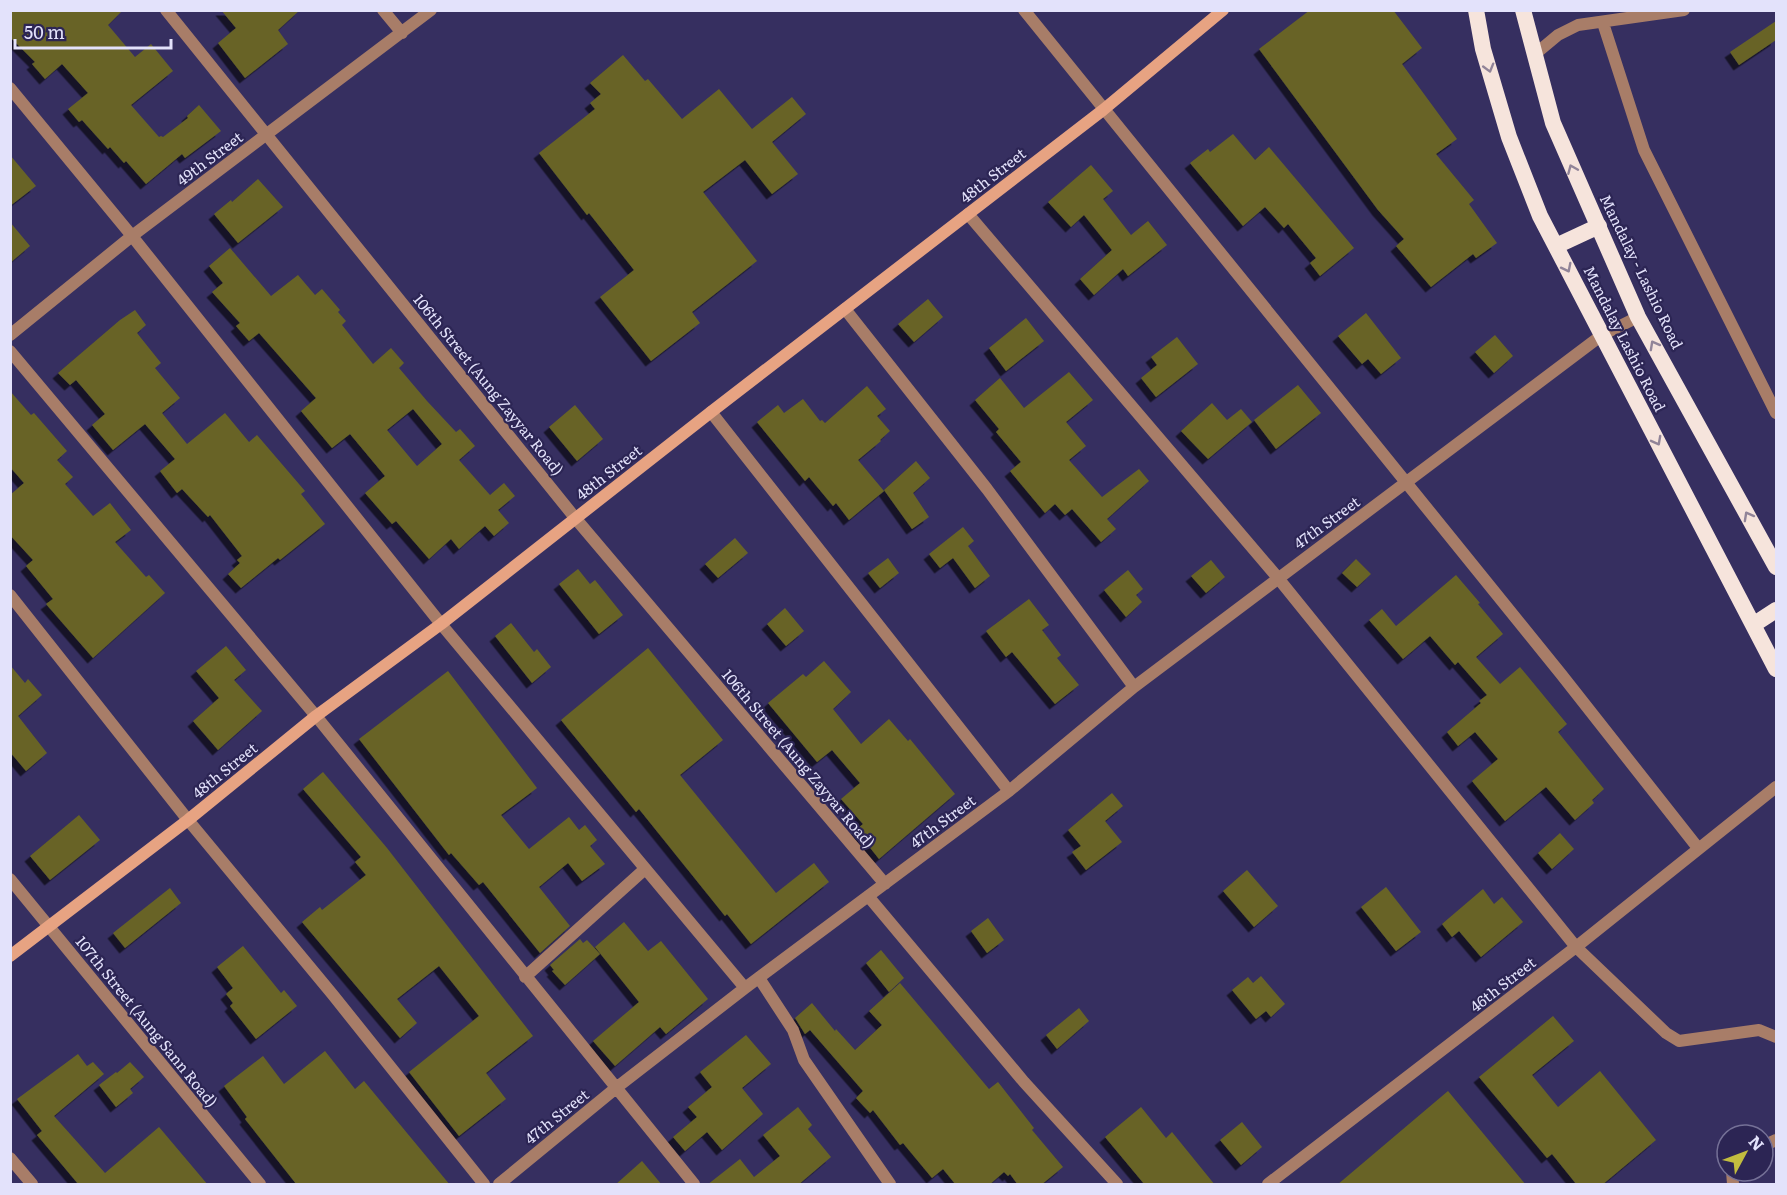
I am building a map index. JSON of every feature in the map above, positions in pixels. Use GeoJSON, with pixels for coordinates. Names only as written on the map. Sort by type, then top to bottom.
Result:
{"type":"FeatureCollection","features":[{"type":"Feature","properties":{"kind":"highway","name":"Mandalay Lashio Road"},"geometry":{"type":"LineString","coordinates":[[1476,10],[1483,49],[1509,137],[1540,216],[1776,669]]}},
{"type":"Feature","properties":{"kind":"highway","name":"Mandalay - Lashio Road"},"geometry":{"type":"LineString","coordinates":[[1523,10],[1552,123],[1638,316],[1776,567]]}},
{"type":"Feature","properties":{"kind":"highway"},"geometry":{"type":"LineString","coordinates":[[1556,246],[1599,226]]}},
{"type":"Feature","properties":{"kind":"highway"},"geometry":{"type":"LineString","coordinates":[[1753,625],[1776,610]]}},
{"type":"Feature","properties":{"kind":"main road","name":"48th Street"},"geometry":{"type":"LineString","coordinates":[[10,956],[188,820],[316,716],[441,624],[711,412],[1103,110],[1223,10]]}},
{"type":"Feature","properties":{"kind":"street","name":"106th Street (Aung Zayyar Road)"},"geometry":{"type":"LineString","coordinates":[[166,10],[576,519],[885,884]]}},
{"type":"Feature","properties":{"kind":"street"},"geometry":{"type":"LineString","coordinates":[[383,10],[402,33]]}},
{"type":"Feature","properties":{"kind":"street","name":"49th Street"},"geometry":{"type":"LineString","coordinates":[[10,335],[132,236],[431,10]]}},
{"type":"Feature","properties":{"kind":"street"},"geometry":{"type":"LineString","coordinates":[[1024,10],[1617,744],[1698,848]]}},
{"type":"Feature","properties":{"kind":"street"},"geometry":{"type":"LineString","coordinates":[[1534,55],[1558,35],[1578,25],[1684,10]]}},
{"type":"Feature","properties":{"kind":"street"},"geometry":{"type":"LineString","coordinates":[[1603,23],[1644,150],[1776,413]]}},
{"type":"Feature","properties":{"kind":"street"},"geometry":{"type":"LineString","coordinates":[[10,88],[132,236],[441,624],[745,988]]}},
{"type":"Feature","properties":{"kind":"street"},"geometry":{"type":"LineString","coordinates":[[968,214],[1278,578],[1576,947],[1666,1033],[1679,1041],[1759,1030],[1776,1037]]}},
{"type":"Feature","properties":{"kind":"street"},"geometry":{"type":"LineString","coordinates":[[845,309],[987,489],[1134,687]]}},
{"type":"Feature","properties":{"kind":"street","name":"47th Street"},"geometry":{"type":"LineString","coordinates":[[499,1185],[616,1088],[745,988],[1010,791],[1134,687],[1602,335],[1638,316]]}},
{"type":"Feature","properties":{"kind":"street"},"geometry":{"type":"LineString","coordinates":[[10,351],[316,716],[694,1185]]}},
{"type":"Feature","properties":{"kind":"street"},"geometry":{"type":"LineString","coordinates":[[711,412],[1010,791]]}},
{"type":"Feature","properties":{"kind":"street"},"geometry":{"type":"LineString","coordinates":[[10,595],[188,820],[333,995],[484,1185]]}},
{"type":"Feature","properties":{"kind":"street","name":"46th Street"},"geometry":{"type":"LineString","coordinates":[[1268,1185],[1576,947],[1775,789]]}},
{"type":"Feature","properties":{"kind":"street"},"geometry":{"type":"LineString","coordinates":[[525,977],[645,869]]}},
{"type":"Feature","properties":{"kind":"street","name":"107th Street (Aung Sann Road)"},"geometry":{"type":"LineString","coordinates":[[10,879],[260,1185]]}},
{"type":"Feature","properties":{"kind":"street"},"geometry":{"type":"LineString","coordinates":[[868,896],[1023,1082],[1117,1185]]}},
{"type":"Feature","properties":{"kind":"street"},"geometry":{"type":"LineString","coordinates":[[759,978],[793,1030],[804,1060],[890,1185]]}},
{"type":"Feature","properties":{"kind":"street"},"geometry":{"type":"LineString","coordinates":[[10,1158],[32,1185]]}},
{"type":"Feature","properties":{"kind":"building"},"geometry":{"type":"Polygon","coordinates":[[[10,10],[123,10],[108,25],[135,57],[151,44],[173,71],[131,105],[159,137],[163,137],[188,118],[187,116],[199,105],[221,131],[185,158],[182,154],[146,184],[126,161],[124,163],[110,147],[108,149],[82,120],[79,122],[68,109],[88,93],[62,64],[45,79],[32,64],[35,62],[10,37],[10,10]]]}},
{"type":"Feature","properties":{"kind":"building"},"geometry":{"type":"Polygon","coordinates":[[[221,10],[300,10],[278,30],[288,44],[245,78],[218,43],[236,28],[221,10]]]}},
{"type":"Feature","properties":{"kind":"building"},"geometry":{"type":"Polygon","coordinates":[[[1310,10],[1393,10],[1422,48],[1402,64],[1457,139],[1436,154],[1474,200],[1469,204],[1497,243],[1476,258],[1473,254],[1431,287],[1396,246],[1404,239],[1378,210],[1259,49],[1310,10]]]}},
{"type":"Feature","properties":{"kind":"building"},"geometry":{"type":"Polygon","coordinates":[[[1776,21],[1776,40],[1739,65],[1730,52],[1776,21]]]}},
{"type":"Feature","properties":{"kind":"building"},"geometry":{"type":"Polygon","coordinates":[[[623,55],[645,81],[648,79],[682,119],[719,89],[752,129],[792,97],[806,114],[772,142],[798,174],[772,194],[745,160],[703,192],[757,261],[692,312],[700,323],[651,361],[600,297],[634,270],[589,213],[587,215],[539,153],[595,109],[590,103],[601,94],[590,83],[623,55]]]}},
{"type":"Feature","properties":{"kind":"building"},"geometry":{"type":"Polygon","coordinates":[[[1233,134],[1255,160],[1269,147],[1354,248],[1320,276],[1310,263],[1316,258],[1288,224],[1284,228],[1265,207],[1243,226],[1190,163],[1208,149],[1210,152],[1233,134]]]}},
{"type":"Feature","properties":{"kind":"building"},"geometry":{"type":"Polygon","coordinates":[[[10,155],[36,186],[10,206],[10,155]]]}},
{"type":"Feature","properties":{"kind":"building"},"geometry":{"type":"Polygon","coordinates":[[[1091,165],[1113,191],[1103,199],[1131,235],[1148,221],[1167,245],[1128,276],[1123,269],[1094,295],[1080,279],[1112,250],[1084,215],[1071,227],[1048,202],[1091,165]]]}},
{"type":"Feature","properties":{"kind":"building"},"geometry":{"type":"Polygon","coordinates":[[[258,179],[283,207],[238,243],[214,214],[231,200],[232,202],[258,179]]]}},
{"type":"Feature","properties":{"kind":"building"},"geometry":{"type":"Polygon","coordinates":[[[10,222],[30,246],[10,263],[10,222]]]}},
{"type":"Feature","properties":{"kind":"building"},"geometry":{"type":"Polygon","coordinates":[[[230,248],[271,296],[298,275],[315,295],[322,289],[340,310],[338,312],[346,321],[342,325],[373,364],[391,348],[404,363],[399,368],[427,401],[456,432],[460,429],[475,446],[459,460],[490,495],[504,483],[515,496],[498,510],[509,523],[494,536],[485,526],[459,549],[451,539],[429,559],[396,521],[392,524],[365,493],[385,476],[350,434],[332,448],[301,411],[316,398],[259,333],[249,341],[236,326],[240,323],[212,292],[223,283],[209,266],[230,248]],[[413,409],[387,430],[417,466],[442,444],[413,409]]]}},
{"type":"Feature","properties":{"kind":"building"},"geometry":{"type":"Polygon","coordinates":[[[928,299],[943,317],[914,342],[898,324],[928,299]]]}},
{"type":"Feature","properties":{"kind":"building"},"geometry":{"type":"Polygon","coordinates":[[[135,310],[146,325],[137,333],[161,363],[155,368],[180,398],[162,413],[187,444],[225,413],[249,442],[257,435],[305,491],[301,494],[325,524],[241,588],[228,574],[240,563],[237,560],[242,556],[210,515],[208,517],[182,489],[177,493],[160,471],[175,459],[145,424],[113,450],[92,425],[105,414],[76,380],[70,385],[58,373],[135,310]]]}},
{"type":"Feature","properties":{"kind":"building"},"geometry":{"type":"Polygon","coordinates":[[[1366,313],[1401,358],[1381,374],[1368,359],[1362,364],[1338,336],[1366,313]]]}},
{"type":"Feature","properties":{"kind":"building"},"geometry":{"type":"Polygon","coordinates":[[[1026,318],[1044,341],[1006,371],[989,348],[1026,318]]]}},
{"type":"Feature","properties":{"kind":"building"},"geometry":{"type":"Polygon","coordinates":[[[1495,335],[1513,356],[1494,373],[1475,352],[1495,335]]]}},
{"type":"Feature","properties":{"kind":"building"},"geometry":{"type":"Polygon","coordinates":[[[1177,337],[1198,364],[1156,397],[1141,378],[1157,365],[1151,357],[1177,337]]]}},
{"type":"Feature","properties":{"kind":"building"},"geometry":{"type":"Polygon","coordinates":[[[1069,372],[1093,400],[1066,422],[1086,446],[1069,460],[1102,497],[1139,469],[1149,481],[1107,519],[1116,529],[1101,542],[1072,509],[1065,515],[1055,504],[1045,513],[1010,471],[1021,462],[996,432],[999,429],[975,400],[1000,378],[1024,408],[1069,372]]]}},
{"type":"Feature","properties":{"kind":"building"},"geometry":{"type":"Polygon","coordinates":[[[1298,385],[1321,413],[1276,449],[1254,420],[1298,385]]]}},
{"type":"Feature","properties":{"kind":"building"},"geometry":{"type":"Polygon","coordinates":[[[867,386],[886,409],[877,416],[890,431],[858,460],[884,491],[849,520],[836,503],[833,506],[809,477],[805,481],[757,422],[778,405],[784,413],[803,399],[820,421],[825,423],[867,386]]]}},
{"type":"Feature","properties":{"kind":"building"},"geometry":{"type":"Polygon","coordinates":[[[10,391],[31,415],[34,413],[67,451],[57,460],[73,477],[65,484],[93,516],[110,503],[131,530],[115,542],[146,577],[149,575],[165,593],[93,658],[46,604],[53,599],[26,566],[33,560],[10,535],[10,495],[24,483],[10,467],[10,391]]]}},
{"type":"Feature","properties":{"kind":"building"},"geometry":{"type":"Polygon","coordinates":[[[1212,403],[1227,420],[1241,409],[1252,422],[1208,459],[1181,431],[1212,403]]]}},
{"type":"Feature","properties":{"kind":"building"},"geometry":{"type":"Polygon","coordinates":[[[575,405],[603,439],[577,461],[549,427],[575,405]]]}},
{"type":"Feature","properties":{"kind":"building"},"geometry":{"type":"Polygon","coordinates":[[[916,461],[930,478],[913,493],[929,517],[912,529],[884,490],[916,461]]]}},
{"type":"Feature","properties":{"kind":"building"},"geometry":{"type":"Polygon","coordinates":[[[963,527],[974,541],[968,546],[990,576],[975,588],[953,558],[940,568],[929,554],[963,527]]]}},
{"type":"Feature","properties":{"kind":"building"},"geometry":{"type":"Polygon","coordinates":[[[735,538],[748,553],[718,578],[705,564],[735,538]]]}},
{"type":"Feature","properties":{"kind":"building"},"geometry":{"type":"Polygon","coordinates":[[[888,558],[899,573],[880,588],[868,573],[888,558]]]}},
{"type":"Feature","properties":{"kind":"building"},"geometry":{"type":"Polygon","coordinates":[[[1356,559],[1371,574],[1357,587],[1342,573],[1356,559]]]}},
{"type":"Feature","properties":{"kind":"building"},"geometry":{"type":"Polygon","coordinates":[[[1211,560],[1225,577],[1206,593],[1191,576],[1211,560]]]}},
{"type":"Feature","properties":{"kind":"building"},"geometry":{"type":"Polygon","coordinates":[[[578,569],[590,584],[595,580],[623,615],[599,634],[559,584],[578,569]]]}},
{"type":"Feature","properties":{"kind":"building"},"geometry":{"type":"Polygon","coordinates":[[[1128,570],[1143,589],[1136,595],[1142,602],[1126,617],[1104,590],[1128,570]]]}},
{"type":"Feature","properties":{"kind":"building"},"geometry":{"type":"Polygon","coordinates":[[[1456,575],[1503,634],[1476,657],[1500,684],[1520,667],[1567,724],[1558,732],[1604,789],[1592,800],[1594,803],[1575,820],[1546,787],[1505,821],[1472,781],[1498,759],[1475,732],[1458,746],[1447,732],[1487,695],[1458,662],[1455,665],[1430,636],[1403,659],[1369,620],[1382,609],[1396,626],[1456,575]]]}},
{"type":"Feature","properties":{"kind":"building"},"geometry":{"type":"Polygon","coordinates":[[[1029,599],[1049,625],[1042,630],[1061,655],[1057,658],[1079,685],[1055,704],[1012,652],[1006,657],[986,631],[1029,599]]]}},
{"type":"Feature","properties":{"kind":"building"},"geometry":{"type":"Polygon","coordinates":[[[785,608],[804,631],[786,646],[767,624],[785,608]]]}},
{"type":"Feature","properties":{"kind":"building"},"geometry":{"type":"Polygon","coordinates":[[[511,623],[534,652],[537,649],[551,667],[532,683],[495,636],[511,623]]]}},
{"type":"Feature","properties":{"kind":"building"},"geometry":{"type":"Polygon","coordinates":[[[226,646],[246,670],[234,680],[262,711],[218,750],[193,721],[219,698],[196,671],[226,646]]]}},
{"type":"Feature","properties":{"kind":"building"},"geometry":{"type":"Polygon","coordinates":[[[648,648],[723,740],[680,775],[776,893],[814,863],[829,882],[751,944],[727,914],[725,916],[639,809],[636,812],[561,720],[648,648]]]}},
{"type":"Feature","properties":{"kind":"building"},"geometry":{"type":"Polygon","coordinates":[[[824,661],[851,692],[833,709],[861,744],[889,719],[908,741],[910,739],[955,794],[879,859],[856,830],[863,824],[841,799],[860,783],[832,750],[817,762],[768,703],[803,674],[806,677],[824,661]]]}},
{"type":"Feature","properties":{"kind":"building"},"geometry":{"type":"Polygon","coordinates":[[[10,665],[25,683],[28,679],[42,695],[18,716],[47,753],[26,771],[10,752],[10,665]]]}},
{"type":"Feature","properties":{"kind":"building"},"geometry":{"type":"Polygon","coordinates":[[[448,671],[537,788],[501,815],[529,849],[569,817],[579,830],[585,825],[597,840],[590,846],[605,864],[582,881],[568,863],[539,887],[570,926],[540,953],[483,882],[479,885],[451,853],[449,855],[359,739],[448,671]]]}},
{"type":"Feature","properties":{"kind":"building"},"geometry":{"type":"Polygon","coordinates":[[[323,772],[387,848],[533,1036],[486,1073],[506,1099],[459,1136],[409,1072],[479,1016],[439,966],[397,999],[417,1023],[400,1038],[302,922],[320,907],[322,910],[366,875],[355,862],[361,857],[303,789],[323,772]]]}},
{"type":"Feature","properties":{"kind":"building"},"geometry":{"type":"Polygon","coordinates":[[[1112,793],[1123,806],[1105,821],[1122,842],[1086,870],[1072,852],[1081,846],[1068,830],[1112,793]]]}},
{"type":"Feature","properties":{"kind":"building"},"geometry":{"type":"Polygon","coordinates":[[[79,815],[100,840],[50,880],[30,856],[79,815]]]}},
{"type":"Feature","properties":{"kind":"building"},"geometry":{"type":"Polygon","coordinates":[[[1560,833],[1574,849],[1552,869],[1538,853],[1560,833]]]}},
{"type":"Feature","properties":{"kind":"building"},"geometry":{"type":"Polygon","coordinates":[[[1247,870],[1278,906],[1254,927],[1223,891],[1247,870]]]}},
{"type":"Feature","properties":{"kind":"building"},"geometry":{"type":"Polygon","coordinates":[[[1386,887],[1421,932],[1396,951],[1361,907],[1386,887]]]}},
{"type":"Feature","properties":{"kind":"building"},"geometry":{"type":"Polygon","coordinates":[[[170,888],[181,903],[125,948],[113,933],[170,888]]]}},
{"type":"Feature","properties":{"kind":"building"},"geometry":{"type":"Polygon","coordinates":[[[1483,889],[1494,904],[1502,897],[1523,922],[1481,957],[1459,931],[1452,937],[1442,924],[1483,889]]]}},
{"type":"Feature","properties":{"kind":"building"},"geometry":{"type":"Polygon","coordinates":[[[988,918],[1004,940],[987,953],[971,931],[988,918]]]}},
{"type":"Feature","properties":{"kind":"building"},"geometry":{"type":"Polygon","coordinates":[[[624,922],[648,951],[661,941],[708,999],[666,1034],[660,1027],[615,1066],[593,1041],[639,1002],[595,947],[624,922]]]}},
{"type":"Feature","properties":{"kind":"building"},"geometry":{"type":"Polygon","coordinates":[[[580,939],[583,943],[587,940],[600,954],[565,985],[552,971],[554,970],[550,965],[580,939]]]}},
{"type":"Feature","properties":{"kind":"building"},"geometry":{"type":"Polygon","coordinates":[[[243,946],[281,993],[284,990],[297,1006],[256,1039],[230,1006],[233,1003],[226,994],[233,988],[217,967],[243,946]]]}},
{"type":"Feature","properties":{"kind":"building"},"geometry":{"type":"Polygon","coordinates":[[[881,950],[904,978],[889,992],[866,963],[881,950]]]}},
{"type":"Feature","properties":{"kind":"building"},"geometry":{"type":"Polygon","coordinates":[[[1261,976],[1285,1004],[1271,1017],[1266,1011],[1256,1019],[1232,990],[1248,977],[1253,983],[1261,976]]]}},
{"type":"Feature","properties":{"kind":"building"},"geometry":{"type":"Polygon","coordinates":[[[900,983],[989,1089],[998,1082],[1034,1128],[1032,1130],[1063,1167],[1041,1185],[1018,1185],[1010,1174],[1008,1176],[1004,1172],[989,1185],[956,1185],[943,1169],[932,1178],[903,1143],[900,1145],[873,1110],[870,1113],[856,1098],[863,1091],[810,1030],[805,1034],[795,1018],[812,1003],[835,1031],[836,1029],[855,1050],[882,1025],[869,1011],[900,983]]]}},
{"type":"Feature","properties":{"kind":"building"},"geometry":{"type":"Polygon","coordinates":[[[1079,1008],[1089,1021],[1057,1049],[1046,1035],[1079,1008]]]}},
{"type":"Feature","properties":{"kind":"building"},"geometry":{"type":"Polygon","coordinates":[[[1553,1016],[1574,1041],[1532,1075],[1558,1107],[1600,1071],[1656,1140],[1602,1185],[1577,1185],[1552,1154],[1547,1158],[1479,1077],[1553,1016]]]}},
{"type":"Feature","properties":{"kind":"building"},"geometry":{"type":"Polygon","coordinates":[[[746,1035],[771,1064],[742,1088],[763,1114],[722,1150],[707,1132],[685,1151],[673,1137],[697,1117],[688,1107],[712,1087],[700,1072],[746,1035]]]}},
{"type":"Feature","properties":{"kind":"building"},"geometry":{"type":"Polygon","coordinates":[[[325,1051],[355,1089],[364,1081],[450,1185],[297,1185],[245,1119],[247,1117],[224,1086],[263,1056],[284,1084],[325,1051]]]}},
{"type":"Feature","properties":{"kind":"building"},"geometry":{"type":"Polygon","coordinates":[[[78,1054],[87,1066],[93,1062],[104,1074],[54,1116],[105,1173],[159,1127],[208,1185],[79,1185],[37,1135],[42,1131],[17,1099],[78,1054]]]}},
{"type":"Feature","properties":{"kind":"building"},"geometry":{"type":"Polygon","coordinates":[[[130,1062],[144,1077],[130,1089],[133,1093],[116,1107],[99,1085],[130,1062]]]}},
{"type":"Feature","properties":{"kind":"building"},"geometry":{"type":"Polygon","coordinates":[[[1448,1091],[1526,1185],[1337,1185],[1448,1091]]]}},
{"type":"Feature","properties":{"kind":"building"},"geometry":{"type":"Polygon","coordinates":[[[798,1107],[812,1125],[808,1129],[831,1157],[798,1185],[707,1185],[740,1159],[754,1177],[780,1156],[763,1135],[798,1107]]]}},
{"type":"Feature","properties":{"kind":"building"},"geometry":{"type":"Polygon","coordinates":[[[1141,1107],[1166,1138],[1172,1132],[1215,1185],[1145,1185],[1105,1137],[1141,1107]]]}},
{"type":"Feature","properties":{"kind":"building"},"geometry":{"type":"Polygon","coordinates":[[[1242,1122],[1262,1147],[1241,1165],[1220,1140],[1242,1122]]]}},
{"type":"Feature","properties":{"kind":"building"},"geometry":{"type":"Polygon","coordinates":[[[642,1161],[662,1185],[615,1185],[642,1161]]]}}]}
